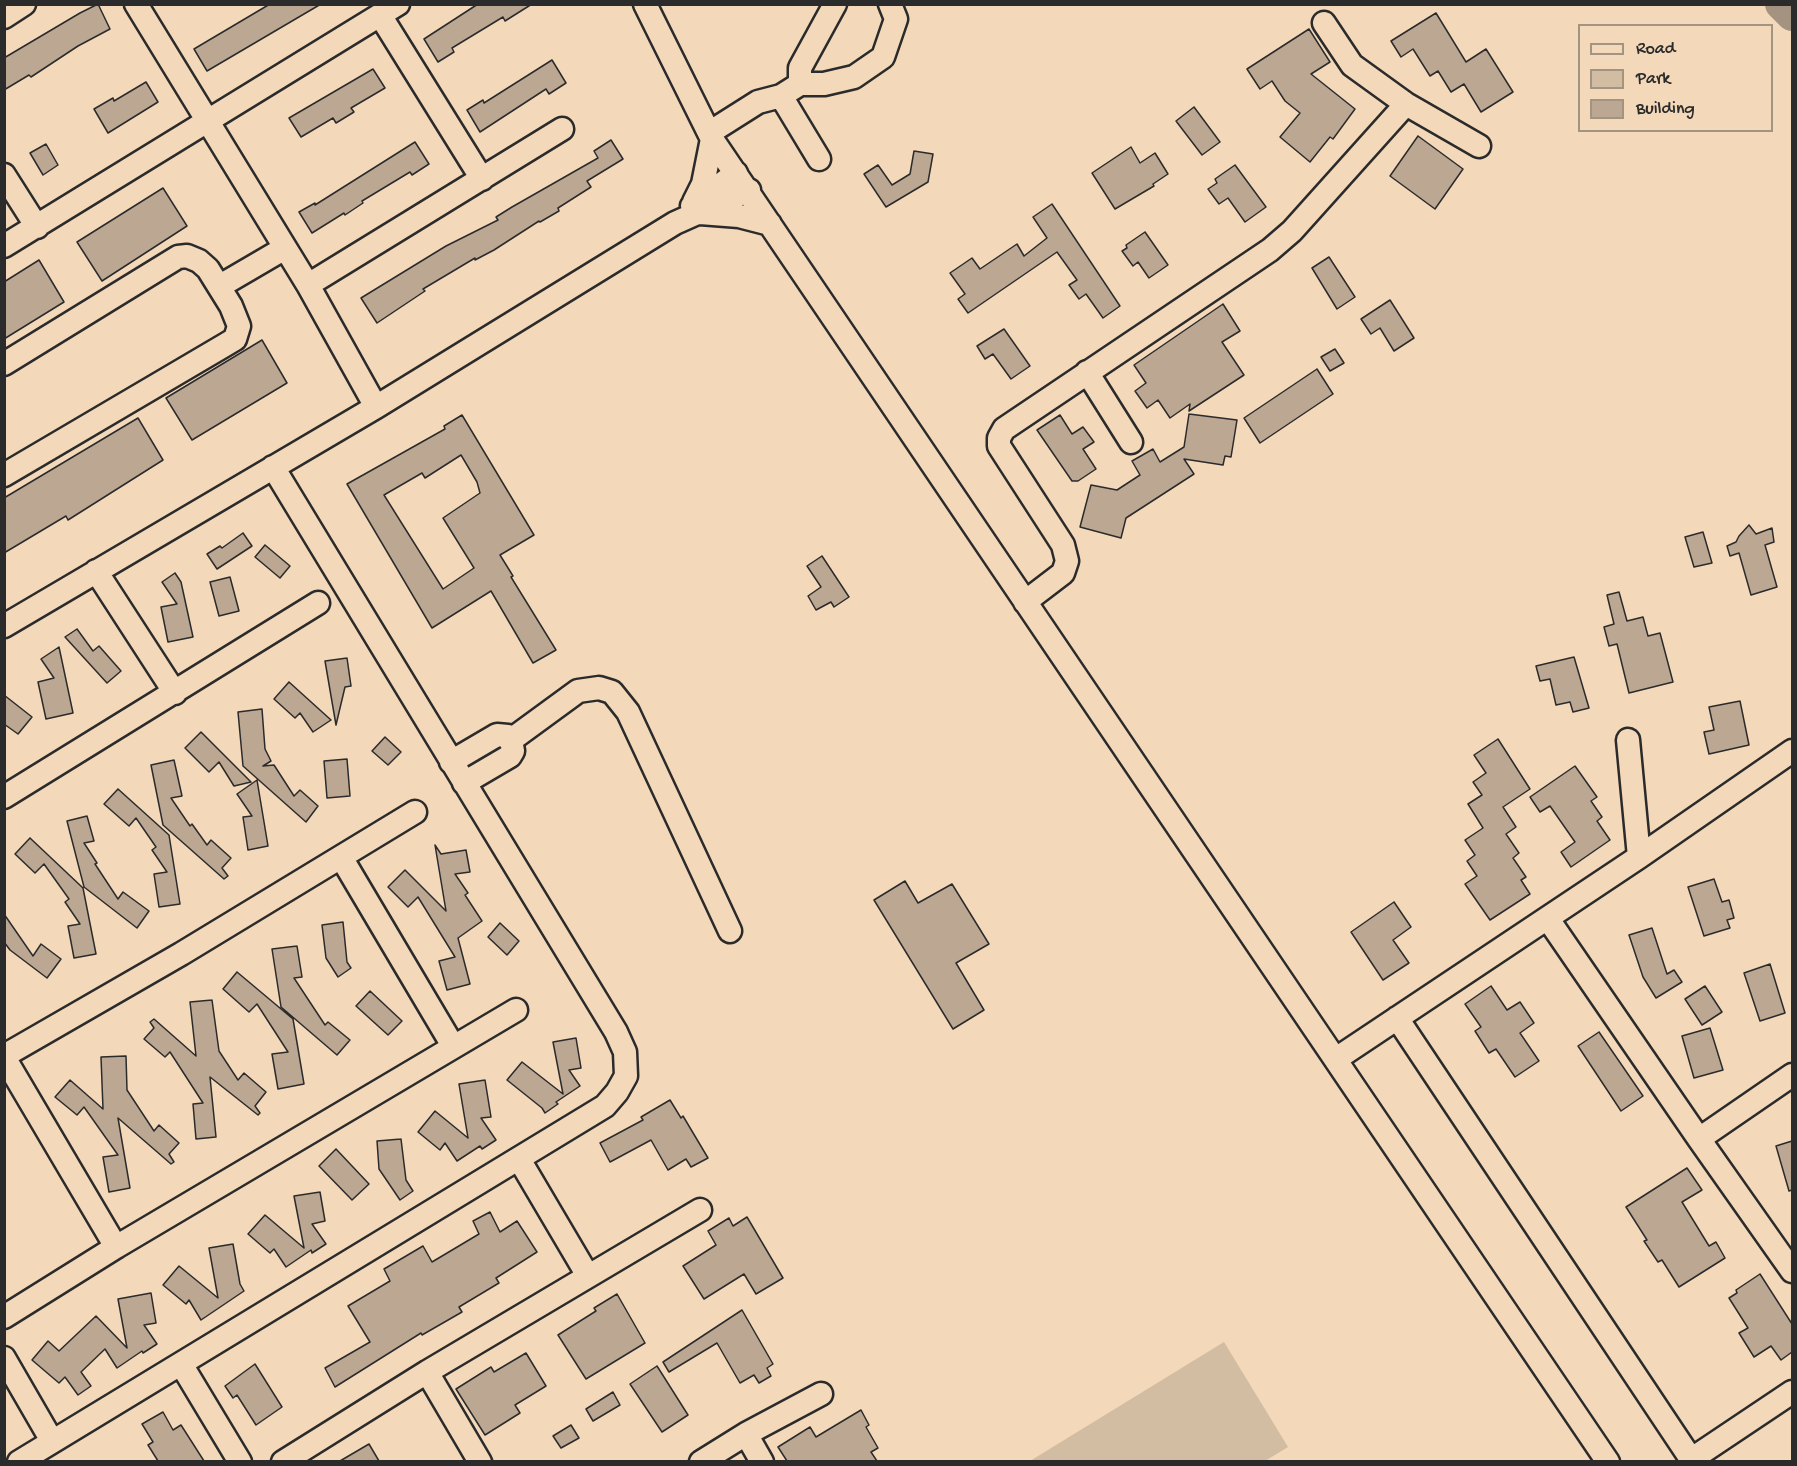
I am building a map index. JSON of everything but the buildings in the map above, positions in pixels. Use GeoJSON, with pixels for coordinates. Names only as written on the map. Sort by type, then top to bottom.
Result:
{"type":"FeatureCollection","features":[{"type":"Feature","properties":{"kind":"street"},"geometry":{"type":"LineString","coordinates":[[4,17],[24,4]]}},
{"type":"Feature","properties":{"kind":"street"},"geometry":{"type":"LineString","coordinates":[[136,4],[308,285],[376,407]]}},
{"type":"Feature","properties":{"kind":"street"},"geometry":{"type":"LineString","coordinates":[[645,4],[711,136],[1608,1461]]}},
{"type":"Feature","properties":{"kind":"street"},"geometry":{"type":"LineString","coordinates":[[800,84],[800,68],[835,4]]}},
{"type":"Feature","properties":{"kind":"street"},"geometry":{"type":"LineString","coordinates":[[696,209],[703,184],[711,136],[758,102],[781,96],[800,84],[824,84],[854,77],[883,57],[896,19],[890,4]]}},
{"type":"Feature","properties":{"kind":"street"},"geometry":{"type":"LineString","coordinates":[[4,246],[389,10],[482,179]]}},
{"type":"Feature","properties":{"kind":"street"},"geometry":{"type":"LineString","coordinates":[[1324,23],[1352,65],[1406,104],[1479,146]]}},
{"type":"Feature","properties":{"kind":"street"},"geometry":{"type":"LineString","coordinates":[[781,96],[819,159]]}},
{"type":"Feature","properties":{"kind":"street"},"geometry":{"type":"LineString","coordinates":[[1025,602],[1063,573],[1066,561],[1063,545],[999,446],[999,438],[1004,429],[1270,250],[1292,231],[1406,104]]}},
{"type":"Feature","properties":{"kind":"street"},"geometry":{"type":"LineString","coordinates":[[308,285],[562,129]]}},
{"type":"Feature","properties":{"kind":"street"},"geometry":{"type":"LineString","coordinates":[[4,175],[37,227]]}},
{"type":"Feature","properties":{"kind":"street"},"geometry":{"type":"LineString","coordinates":[[4,626],[376,407],[743,182]]}},
{"type":"Feature","properties":{"kind":"street"},"geometry":{"type":"LineString","coordinates":[[696,209],[770,224]]}},
{"type":"Feature","properties":{"kind":"street"},"geometry":{"type":"LineString","coordinates":[[220,286],[285,248]]}},
{"type":"Feature","properties":{"kind":"street"},"geometry":{"type":"LineString","coordinates":[[4,364],[178,257],[187,256],[199,261],[208,269],[231,306],[239,326],[235,339],[4,476]]}},
{"type":"Feature","properties":{"kind":"street"},"geometry":{"type":"LineString","coordinates":[[1086,372],[1131,442]]}},
{"type":"Feature","properties":{"kind":"street"},"geometry":{"type":"LineString","coordinates":[[19,1461],[605,1106],[617,1092],[626,1076],[625,1052],[616,1032],[273,467]]}},
{"type":"Feature","properties":{"kind":"street"},"geometry":{"type":"LineString","coordinates":[[96,571],[175,693]]}},
{"type":"Feature","properties":{"kind":"street"},"geometry":{"type":"LineString","coordinates":[[4,797],[318,603]]}},
{"type":"Feature","properties":{"kind":"street"},"geometry":{"type":"LineString","coordinates":[[511,740],[578,691],[599,688],[612,692],[628,712],[730,931]]}},
{"type":"Feature","properties":{"kind":"street"},"geometry":{"type":"LineString","coordinates":[[451,762],[497,735],[508,736],[511,740],[513,751],[510,756],[464,783]]}},
{"type":"Feature","properties":{"kind":"street"},"geometry":{"type":"LineString","coordinates":[[1628,740],[1639,857]]}},
{"type":"Feature","properties":{"kind":"street"},"geometry":{"type":"LineString","coordinates":[[1336,1059],[1548,919],[1792,751]]}},
{"type":"Feature","properties":{"kind":"street"},"geometry":{"type":"LineString","coordinates":[[116,1247],[4,1057],[182,954],[415,812]]}},
{"type":"Feature","properties":{"kind":"street"},"geometry":{"type":"LineString","coordinates":[[341,857],[453,1046]]}},
{"type":"Feature","properties":{"kind":"street"},"geometry":{"type":"LineString","coordinates":[[1548,919],[1792,1272]]}},
{"type":"Feature","properties":{"kind":"street"},"geometry":{"type":"LineString","coordinates":[[4,1317],[116,1247],[516,1010]]}},
{"type":"Feature","properties":{"kind":"street"},"geometry":{"type":"LineString","coordinates":[[1397,1018],[1692,1460],[1792,1392]]}},
{"type":"Feature","properties":{"kind":"street"},"geometry":{"type":"LineString","coordinates":[[1699,1139],[1792,1075]]}},
{"type":"Feature","properties":{"kind":"street"},"geometry":{"type":"LineString","coordinates":[[519,1159],[588,1276]]}},
{"type":"Feature","properties":{"kind":"street"},"geometry":{"type":"LineString","coordinates":[[283,1461],[427,1372],[700,1210]]}},
{"type":"Feature","properties":{"kind":"street"},"geometry":{"type":"LineString","coordinates":[[4,1358],[52,1442]]}},
{"type":"Feature","properties":{"kind":"street"},"geometry":{"type":"LineString","coordinates":[[181,1364],[240,1461]]}},
{"type":"Feature","properties":{"kind":"street"},"geometry":{"type":"LineString","coordinates":[[427,1372],[480,1461]]}},
{"type":"Feature","properties":{"kind":"street"},"geometry":{"type":"LineString","coordinates":[[701,1461],[746,1434],[821,1395]]}},
{"type":"Feature","properties":{"kind":"street"},"geometry":{"type":"LineString","coordinates":[[746,1434],[762,1461]]}},
{"type":"Feature","properties":{"kind":"green space"},"geometry":{"type":"Polygon","coordinates":[[[1224,1342],[1288,1447],[1265,1461],[1030,1461],[1224,1342]]]}},
{"type":"Feature","properties":{"kind":"waterway"},"geometry":{"type":"LineString","coordinates":[[1781,4],[1792,15]]}}]}
